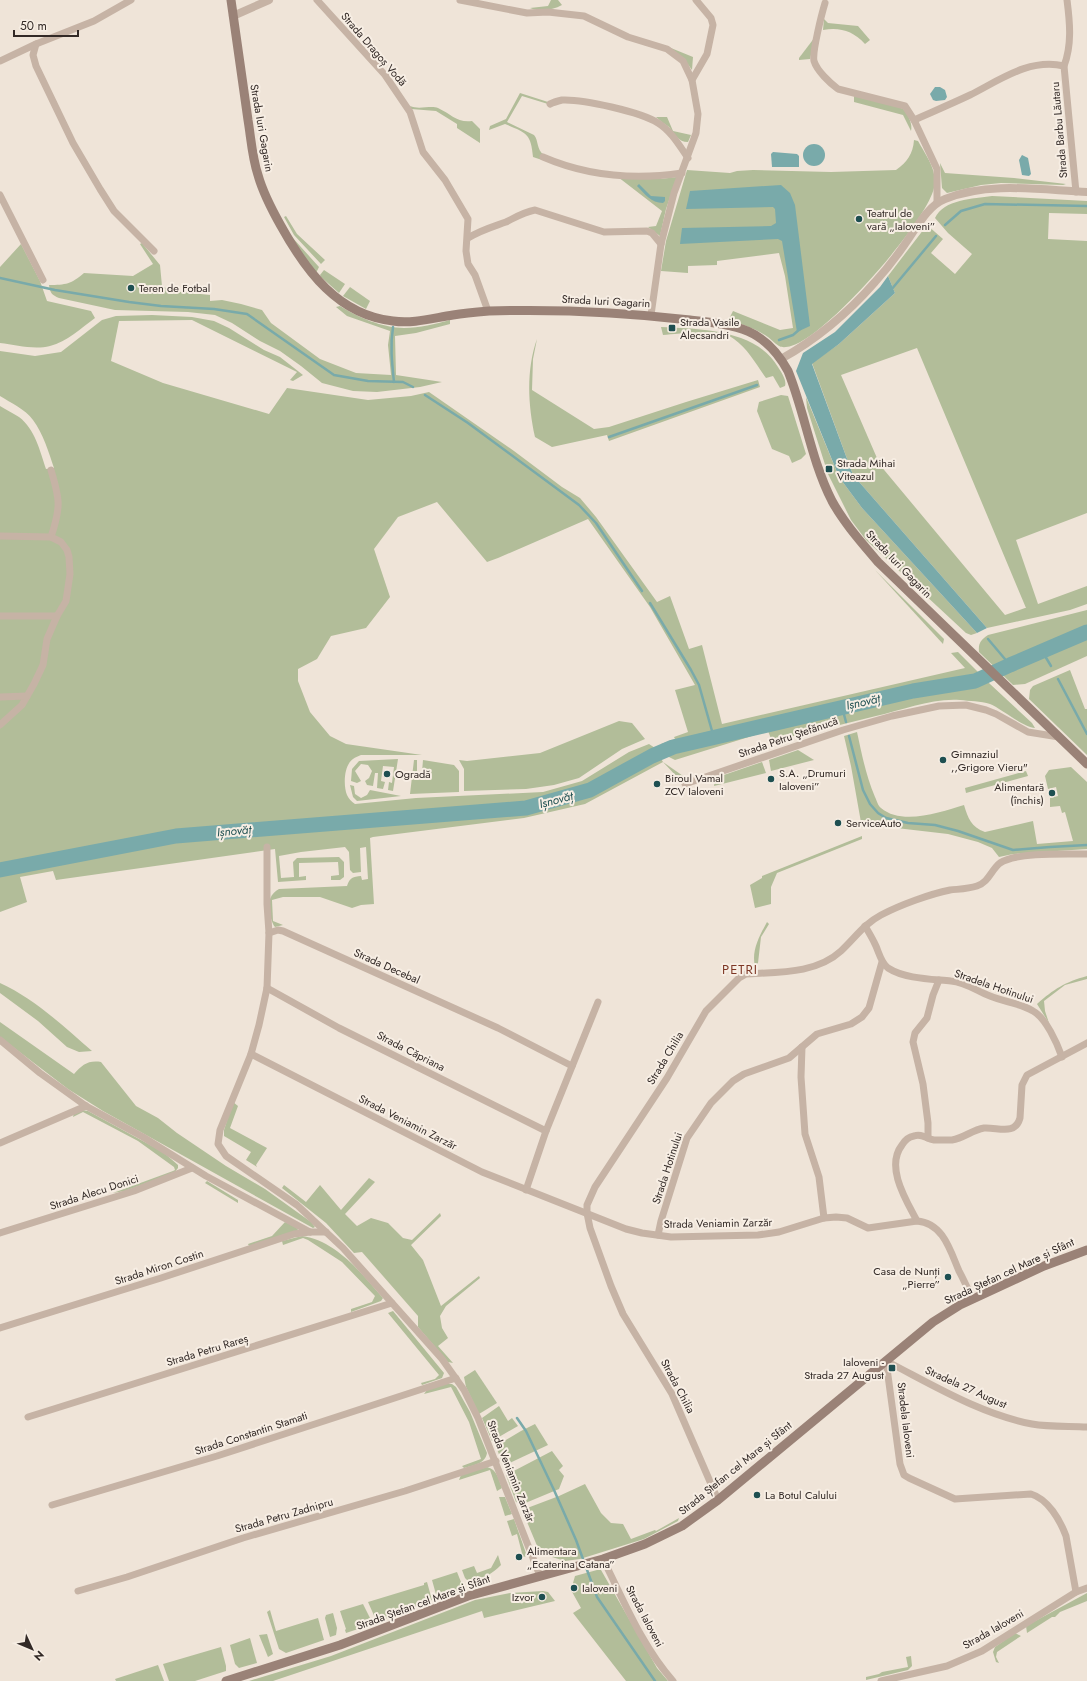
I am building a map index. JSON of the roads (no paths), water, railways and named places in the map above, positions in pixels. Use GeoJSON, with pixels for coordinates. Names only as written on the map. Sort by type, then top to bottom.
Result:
{"type":"FeatureCollection","features":[{"type":"Feature","properties":{"kind":"main road","name":"Strada Iuri Gagarin"},"geometry":{"type":"LineString","coordinates":[[231,0],[248,123],[262,189],[293,248],[311,273],[335,296],[364,313],[389,321],[414,322],[455,314],[488,311],[559,310],[616,312],[651,315],[729,326],[745,330],[762,338],[781,359],[794,387],[824,482],[839,512],[878,562],[1087,764]]}},
{"type":"Feature","properties":{"kind":"main road","name":"Strada Ștefan cel Mare și Sfânt"},"geometry":{"type":"LineString","coordinates":[[226,1681],[340,1645],[468,1596],[599,1560],[668,1534],[718,1500],[948,1311],[1044,1266],[1087,1250]]}},
{"type":"Feature","properties":{"kind":"street"},"geometry":{"type":"LineString","coordinates":[[0,61],[36,44],[94,21],[131,0]]}},
{"type":"Feature","properties":{"kind":"street"},"geometry":{"type":"LineString","coordinates":[[233,16],[269,0]]}},
{"type":"Feature","properties":{"kind":"street","name":"Strada Dragoș Vodă"},"geometry":{"type":"LineString","coordinates":[[317,0],[385,75],[410,112],[423,152],[445,180],[468,219],[466,251],[468,264],[475,275],[488,311]]}},
{"type":"Feature","properties":{"kind":"street"},"geometry":{"type":"LineString","coordinates":[[460,0],[527,12],[548,12],[584,16],[628,37],[667,49],[683,61],[692,80],[698,114],[696,133],[674,193],[661,244],[651,315]]}},
{"type":"Feature","properties":{"kind":"street"},"geometry":{"type":"LineString","coordinates":[[692,80],[707,54],[713,25],[711,18],[696,0]]}},
{"type":"Feature","properties":{"kind":"street","name":"Strada Barbu Lăutaru"},"geometry":{"type":"LineString","coordinates":[[1067,0],[1069,52],[1064,66],[1076,192]]}},
{"type":"Feature","properties":{"kind":"street"},"geometry":{"type":"LineString","coordinates":[[825,3],[820,16],[814,61],[821,72],[838,90],[905,106],[914,120],[938,169],[938,203]]}},
{"type":"Feature","properties":{"kind":"street"},"geometry":{"type":"LineString","coordinates":[[36,44],[33,55],[36,66],[73,143],[114,211],[154,251]]}},
{"type":"Feature","properties":{"kind":"street","name":"Strada Barbu Lăutaru"},"geometry":{"type":"LineString","coordinates":[[914,120],[970,95],[1019,70],[1035,65],[1053,64],[1064,66]]}},
{"type":"Feature","properties":{"kind":"street"},"geometry":{"type":"LineString","coordinates":[[550,104],[561,100],[578,101],[622,109],[645,116],[666,128],[688,158]]}},
{"type":"Feature","properties":{"kind":"street"},"geometry":{"type":"LineString","coordinates":[[543,157],[588,173],[640,177],[682,173]]}},
{"type":"Feature","properties":{"kind":"street"},"geometry":{"type":"LineString","coordinates":[[781,359],[814,339],[858,299],[889,265],[931,209],[938,203],[951,197],[980,190],[1021,189],[1087,192]]}},
{"type":"Feature","properties":{"kind":"street"},"geometry":{"type":"LineString","coordinates":[[0,194],[44,280]]}},
{"type":"Feature","properties":{"kind":"street"},"geometry":{"type":"LineString","coordinates":[[468,238],[486,228],[504,222],[526,211],[535,210],[604,232],[647,231],[652,233],[661,244]]}},
{"type":"Feature","properties":{"kind":"street"},"geometry":{"type":"LineString","coordinates":[[51,470],[59,508],[52,536]]}},
{"type":"Feature","properties":{"kind":"street"},"geometry":{"type":"LineString","coordinates":[[0,536],[52,536],[61,542],[67,550],[70,574],[66,601],[57,616],[47,639],[43,664],[22,705],[0,725]]}},
{"type":"Feature","properties":{"kind":"street"},"geometry":{"type":"LineString","coordinates":[[0,616],[57,616]]}},
{"type":"Feature","properties":{"kind":"street"},"geometry":{"type":"LineString","coordinates":[[0,697],[27,696]]}},
{"type":"Feature","properties":{"kind":"street","name":"Strada Petru Ştefănucă"},"geometry":{"type":"LineString","coordinates":[[685,784],[843,730],[892,716],[938,706],[966,705],[986,710],[1028,732],[1059,737]]}},
{"type":"Feature","properties":{"kind":"street"},"geometry":{"type":"LineString","coordinates":[[267,847],[267,904],[269,933]]}},
{"type":"Feature","properties":{"kind":"street","name":"Strada Chilia"},"geometry":{"type":"LineString","coordinates":[[718,1500],[672,1394],[623,1314],[598,1253],[586,1213],[587,1205],[603,1175],[667,1078],[706,1011],[739,978],[746,974],[801,970],[822,963],[841,951],[865,926],[883,914],[937,893],[979,886],[988,878],[995,867],[1009,859],[1031,856],[1087,854]]}},
{"type":"Feature","properties":{"kind":"street"},"geometry":{"type":"LineString","coordinates":[[865,926],[874,942],[882,962],[888,968],[896,972],[939,980]]}},
{"type":"Feature","properties":{"kind":"street","name":"Strada Decebal"},"geometry":{"type":"LineString","coordinates":[[269,933],[278,930],[283,931],[498,1028],[572,1066]]}},
{"type":"Feature","properties":{"kind":"street","name":"Strada Veniamin Zarzăr"},"geometry":{"type":"LineString","coordinates":[[269,933],[267,988],[259,1025],[251,1054],[222,1124],[218,1144],[226,1156],[297,1205],[326,1232],[442,1359],[470,1401],[496,1461],[540,1576]]}},
{"type":"Feature","properties":{"kind":"street","name":"Strada Hotinului"},"geometry":{"type":"LineString","coordinates":[[658,1235],[687,1138],[711,1102],[733,1081],[744,1074],[788,1058],[817,1034],[851,1024],[862,1017],[870,1008],[882,962]]}},
{"type":"Feature","properties":{"kind":"street","name":"Stradela Hotinului"},"geometry":{"type":"LineString","coordinates":[[928,1138],[924,1084],[913,1042],[915,1033],[927,1018],[933,995],[939,980],[961,983],[992,997],[1033,1011],[1045,1022],[1062,1056]]}},
{"type":"Feature","properties":{"kind":"street","name":"Strada Căpriana"},"geometry":{"type":"LineString","coordinates":[[267,988],[339,1028],[546,1131]]}},
{"type":"Feature","properties":{"kind":"street"},"geometry":{"type":"LineString","coordinates":[[526,1190],[546,1131],[598,1002]]}},
{"type":"Feature","properties":{"kind":"street"},"geometry":{"type":"LineString","coordinates":[[0,1040],[3,1047],[86,1106],[143,1137],[192,1168],[310,1232]]}},
{"type":"Feature","properties":{"kind":"street"},"geometry":{"type":"LineString","coordinates":[[973,1299],[950,1247],[941,1233],[932,1225],[917,1221],[896,1172],[896,1156],[900,1147],[909,1137],[921,1135],[933,1140],[952,1140],[983,1128],[1006,1130],[1014,1128],[1019,1123],[1022,1085],[1025,1078],[1030,1073],[1087,1043]]}},
{"type":"Feature","properties":{"kind":"street"},"geometry":{"type":"LineString","coordinates":[[802,1047],[801,1077],[805,1134],[819,1177],[824,1218]]}},
{"type":"Feature","properties":{"kind":"street","name":"Strada Veniamin Zarzăr"},"geometry":{"type":"LineString","coordinates":[[251,1054],[482,1172],[642,1234],[671,1237],[758,1235],[779,1232],[824,1218],[847,1218],[863,1227],[873,1229],[917,1221]]}},
{"type":"Feature","properties":{"kind":"street"},"geometry":{"type":"LineString","coordinates":[[0,1143],[86,1106]]}},
{"type":"Feature","properties":{"kind":"street","name":"Strada Alecu Donici"},"geometry":{"type":"LineString","coordinates":[[0,1233],[134,1192],[192,1168]]}},
{"type":"Feature","properties":{"kind":"street","name":"Strada Miron Costin"},"geometry":{"type":"LineString","coordinates":[[0,1328],[161,1278],[294,1234],[326,1232]]}},
{"type":"Feature","properties":{"kind":"street","name":"Strada Petru Rareș"},"geometry":{"type":"LineString","coordinates":[[28,1417],[392,1303]]}},
{"type":"Feature","properties":{"kind":"street","name":"Stradela 27 August"},"geometry":{"type":"LineString","coordinates":[[886,1361],[949,1394],[1012,1419],[1034,1424],[1087,1427]]}},
{"type":"Feature","properties":{"kind":"street","name":"Stradela Ialoveni"},"geometry":{"type":"LineString","coordinates":[[886,1361],[900,1464],[904,1475],[955,1499],[1031,1494],[1042,1498],[1062,1527],[1066,1536],[1076,1592]]}},
{"type":"Feature","properties":{"kind":"street","name":"Strada Constantin Stamati"},"geometry":{"type":"LineString","coordinates":[[52,1505],[218,1456],[456,1378]]}},
{"type":"Feature","properties":{"kind":"street","name":"Strada Petru Zadnipru"},"geometry":{"type":"LineString","coordinates":[[78,1591],[134,1575],[243,1538],[405,1491],[496,1461]]}},
{"type":"Feature","properties":{"kind":"street","name":"Strada Ialoveni"},"geometry":{"type":"LineString","coordinates":[[599,1560],[660,1667],[673,1681]]}},
{"type":"Feature","properties":{"kind":"street","name":"Strada Ialoveni"},"geometry":{"type":"LineString","coordinates":[[881,1681],[947,1666],[982,1651],[1076,1592],[1087,1588]]}},
{"type":"Feature","properties":{"kind":"water"},"geometry":{"type":"Polygon","coordinates":[[[935,87],[940,87],[945,90],[947,97],[945,100],[933,100],[930,94],[935,87]]]}},
{"type":"Feature","properties":{"kind":"water"},"geometry":{"type":"Polygon","coordinates":[[[814,144],[818,145],[824,151],[824,159],[818,165],[814,166],[810,165],[804,159],[803,155],[804,151],[810,145],[814,144]]]}},
{"type":"Feature","properties":{"kind":"water"},"geometry":{"type":"Polygon","coordinates":[[[773,152],[797,154],[799,156],[799,167],[772,167],[771,154],[773,152]]]}},
{"type":"Feature","properties":{"kind":"water"},"geometry":{"type":"Polygon","coordinates":[[[1022,155],[1028,158],[1031,174],[1029,176],[1022,175],[1019,160],[1022,155]]]}},
{"type":"Feature","properties":{"kind":"water"},"geometry":{"type":"Polygon","coordinates":[[[639,184],[651,196],[665,197],[665,201],[663,203],[659,203],[652,200],[637,186],[639,184]]]}},
{"type":"Feature","properties":{"kind":"water"},"geometry":{"type":"Polygon","coordinates":[[[781,185],[790,193],[795,205],[810,326],[797,332],[782,241],[778,239],[680,244],[682,228],[771,226],[776,223],[775,209],[773,207],[686,209],[690,191],[781,185]]]}},
{"type":"Feature","properties":{"kind":"water"},"geometry":{"type":"Polygon","coordinates":[[[888,276],[895,293],[839,344],[812,364],[853,475],[987,628],[977,633],[862,508],[839,477],[796,371],[803,353],[835,332],[880,287],[888,276]]]}},
{"type":"Feature","properties":{"kind":"waterway"},"geometry":{"type":"LineString","coordinates":[[945,225],[961,211],[985,204],[1087,206]]}},
{"type":"Feature","properties":{"kind":"waterway"},"geometry":{"type":"LineString","coordinates":[[891,290],[936,236]]}},
{"type":"Feature","properties":{"kind":"waterway"},"geometry":{"type":"LineString","coordinates":[[0,278],[55,290],[129,302],[161,306],[214,309],[247,314],[334,375],[368,381],[403,382],[413,387]]}},
{"type":"Feature","properties":{"kind":"waterway"},"geometry":{"type":"LineString","coordinates":[[393,327],[391,348],[394,382]]}},
{"type":"Feature","properties":{"kind":"waterway"},"geometry":{"type":"LineString","coordinates":[[779,340],[793,335],[800,329]]}},
{"type":"Feature","properties":{"kind":"waterway"},"geometry":{"type":"LineString","coordinates":[[609,437],[757,385]]}},
{"type":"Feature","properties":{"kind":"waterway"},"geometry":{"type":"LineString","coordinates":[[425,395],[468,423],[579,505],[596,523],[642,591]]}},
{"type":"Feature","properties":{"kind":"waterway"},"geometry":{"type":"LineString","coordinates":[[650,603],[699,685],[714,738]]}},
{"type":"Feature","properties":{"kind":"waterway","name":"Ișnovăț"},"geometry":{"type":"LineString","coordinates":[[0,870],[176,836],[526,808],[590,790],[652,756],[673,747],[913,691],[975,681],[1087,632]]}},
{"type":"Feature","properties":{"kind":"waterway"},"geometry":{"type":"LineString","coordinates":[[988,639],[1010,665]]}},
{"type":"Feature","properties":{"kind":"waterway"},"geometry":{"type":"LineString","coordinates":[[1042,651],[1051,666]]}},
{"type":"Feature","properties":{"kind":"waterway"},"geometry":{"type":"LineString","coordinates":[[1058,679],[1087,734]]}},
{"type":"Feature","properties":{"kind":"waterway"},"geometry":{"type":"LineString","coordinates":[[842,707],[846,722]]}},
{"type":"Feature","properties":{"kind":"waterway"},"geometry":{"type":"LineString","coordinates":[[849,736],[863,790],[870,804],[878,813],[886,818],[908,823],[935,825],[958,831],[1013,850],[1087,845]]}},
{"type":"Feature","properties":{"kind":"waterway"},"geometry":{"type":"LineString","coordinates":[[517,1418],[526,1431],[554,1490],[576,1540],[597,1597],[655,1681]]}},
{"type":"Feature","properties":{"kind":"place","name":"Teatrul de vară „Ialoveni”"},"geometry":{"type":"Point","coordinates":[859,219]}},
{"type":"Feature","properties":{"kind":"place","name":"Teren de Fotbal"},"geometry":{"type":"Point","coordinates":[131,288]}},
{"type":"Feature","properties":{"kind":"place","name":"Strada Vasile Alecsandri"},"geometry":{"type":"Point","coordinates":[672,328]}},
{"type":"Feature","properties":{"kind":"place","name":"Strada Mihai Viteazul"},"geometry":{"type":"Point","coordinates":[829,469]}},
{"type":"Feature","properties":{"kind":"place","name":"Gimnaziul ,,Grigore Vieru\""},"geometry":{"type":"Point","coordinates":[943,760]}},
{"type":"Feature","properties":{"kind":"place","name":"Ogradă"},"geometry":{"type":"Point","coordinates":[387,774]}},
{"type":"Feature","properties":{"kind":"place","name":"S.A. „Drumuri Ialoveni”"},"geometry":{"type":"Point","coordinates":[771,779]}},
{"type":"Feature","properties":{"kind":"place","name":"Biroul Vamal ZCV Ialoveni"},"geometry":{"type":"Point","coordinates":[657,784]}},
{"type":"Feature","properties":{"kind":"place","name":"Alimentară (închis)"},"geometry":{"type":"Point","coordinates":[1052,793]}},
{"type":"Feature","properties":{"kind":"place","name":"ServiceAuto"},"geometry":{"type":"Point","coordinates":[838,823]}},
{"type":"Feature","properties":{"kind":"place","name":"Casa de Nunți „Pierre”"},"geometry":{"type":"Point","coordinates":[948,1277]}},
{"type":"Feature","properties":{"kind":"place","name":"Ialoveni - Strada 27 August"},"geometry":{"type":"Point","coordinates":[892,1368]}},
{"type":"Feature","properties":{"kind":"place","name":"La Botul Calului"},"geometry":{"type":"Point","coordinates":[757,1495]}},
{"type":"Feature","properties":{"kind":"place","name":"Alimentara „Ecaterina Catana”"},"geometry":{"type":"Point","coordinates":[519,1557]}},
{"type":"Feature","properties":{"kind":"place","name":"Ialoveni"},"geometry":{"type":"Point","coordinates":[574,1588]}},
{"type":"Feature","properties":{"kind":"place","name":"Izvor"},"geometry":{"type":"Point","coordinates":[542,1597]}},
{"type":"Feature","properties":{"kind":"district","name":"PETRI"},"geometry":{"type":"Point","coordinates":[740,969]}}]}
